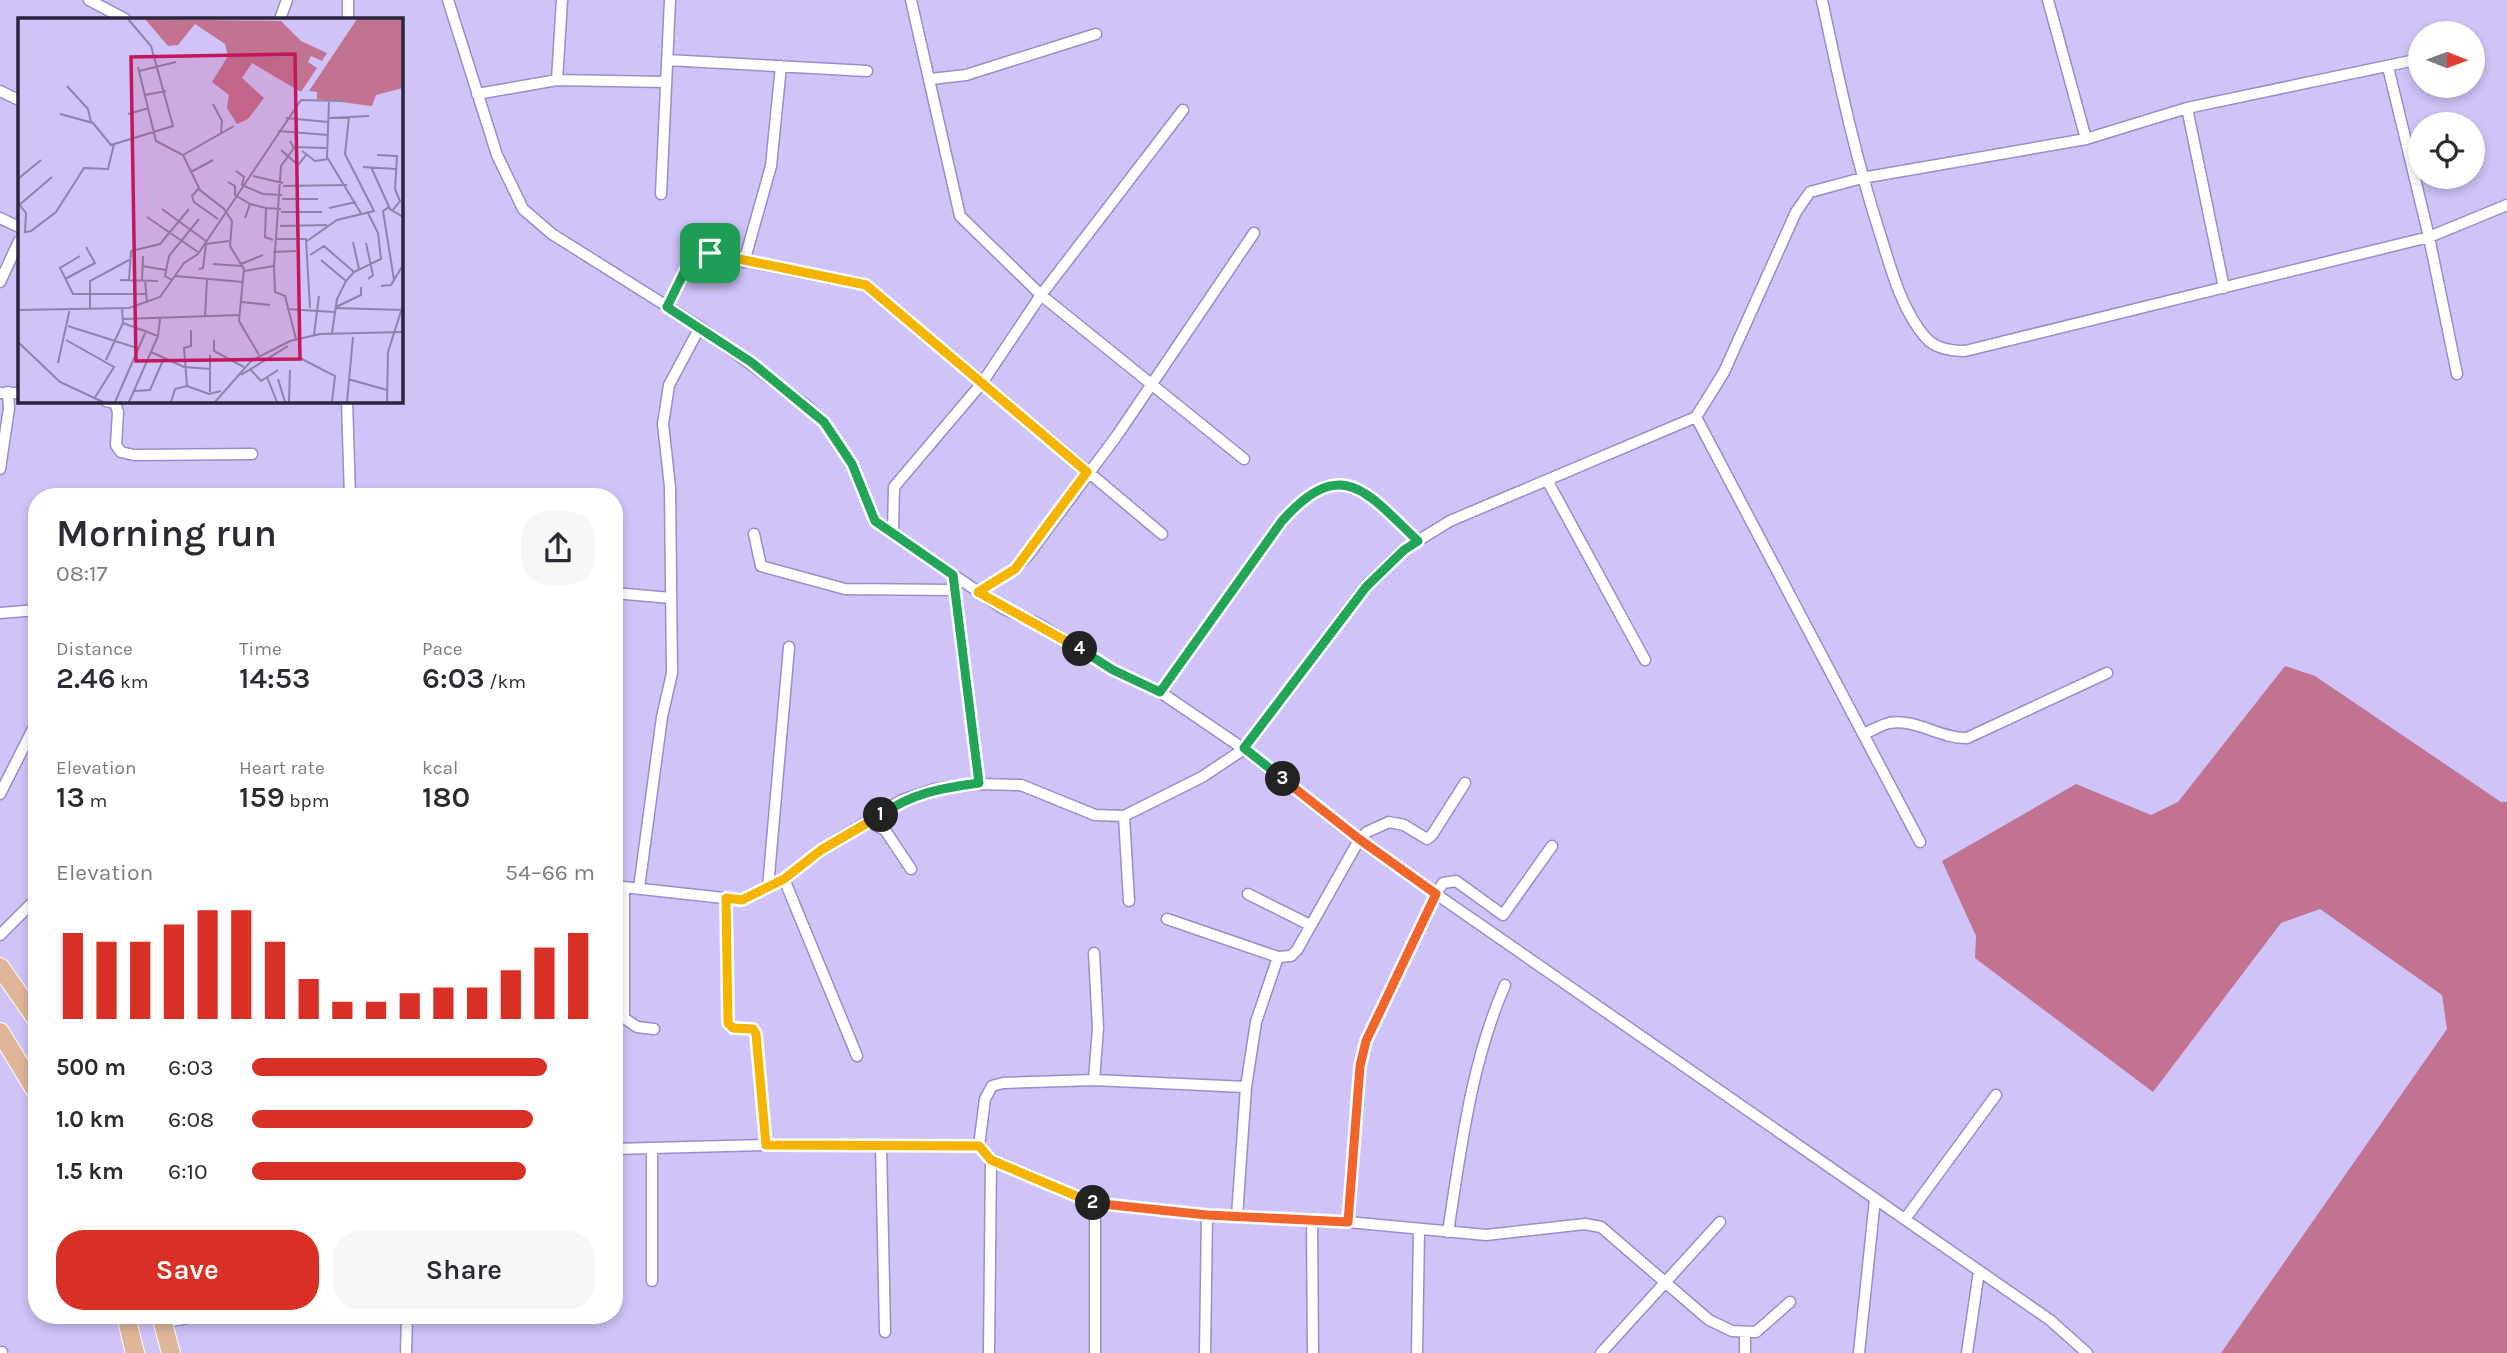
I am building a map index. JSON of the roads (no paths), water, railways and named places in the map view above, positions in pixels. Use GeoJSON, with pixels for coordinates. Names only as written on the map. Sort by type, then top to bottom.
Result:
{"type":"FeatureCollection","features":[{"type":"Feature","properties":{"kind":"main road"},"geometry":{"type":"LineString","coordinates":[[0,967],[28,1004]]}},
{"type":"Feature","properties":{"kind":"main road"},"geometry":{"type":"LineString","coordinates":[[0,1032],[28,1078]]}},
{"type":"Feature","properties":{"kind":"main road"},"geometry":{"type":"LineString","coordinates":[[127,1324],[135,1353]]}},
{"type":"Feature","properties":{"kind":"main road"},"geometry":{"type":"LineString","coordinates":[[163,1324],[170,1353]]}},
{"type":"Feature","properties":{"kind":"street"},"geometry":{"type":"LineString","coordinates":[[89,0],[112,6]]}},
{"type":"Feature","properties":{"kind":"street"},"geometry":{"type":"LineString","coordinates":[[280,18],[287,0]]}},
{"type":"Feature","properties":{"kind":"street"},"geometry":{"type":"LineString","coordinates":[[348,0],[348,18]]}},
{"type":"Feature","properties":{"kind":"street"},"geometry":{"type":"LineString","coordinates":[[448,0],[498,155],[523,209],[552,234],[751,362],[824,422],[852,464],[875,521],[1002,608],[1039,624],[1113,670],[1160,692],[1244,748],[1359,839],[2050,1320],[2087,1353]]}},
{"type":"Feature","properties":{"kind":"street"},"geometry":{"type":"LineString","coordinates":[[557,80],[562,0]]}},
{"type":"Feature","properties":{"kind":"street"},"geometry":{"type":"LineString","coordinates":[[661,194],[670,0]]}},
{"type":"Feature","properties":{"kind":"street"},"geometry":{"type":"LineString","coordinates":[[911,0],[960,216],[1041,295],[1244,459]]}},
{"type":"Feature","properties":{"kind":"street"},"geometry":{"type":"LineString","coordinates":[[1822,0],[1862,178],[1893,274],[1913,321],[1928,340],[1949,351],[1979,348],[2430,236],[2507,205]]}},
{"type":"Feature","properties":{"kind":"street"},"geometry":{"type":"LineString","coordinates":[[2048,0],[2086,139]]}},
{"type":"Feature","properties":{"kind":"street"},"geometry":{"type":"LineString","coordinates":[[931,79],[966,75],[1096,34]]}},
{"type":"Feature","properties":{"kind":"street"},"geometry":{"type":"LineString","coordinates":[[667,60],[867,71]]}},
{"type":"Feature","properties":{"kind":"street"},"geometry":{"type":"LineString","coordinates":[[623,887],[742,900],[784,879],[821,850],[902,800],[935,789],[979,783],[1021,785],[1042,790],[1096,815],[1124,816],[1202,777],[1244,748],[1366,587],[1404,550],[1450,521],[1696,417],[1724,372],[1796,212],[1810,192],[1862,178],[2086,139],[2187,108],[2408,62]]}},
{"type":"Feature","properties":{"kind":"street"},"geometry":{"type":"LineString","coordinates":[[744,262],[771,166],[781,66]]}},
{"type":"Feature","properties":{"kind":"street"},"geometry":{"type":"LineString","coordinates":[[2388,67],[2430,236],[2457,374]]}},
{"type":"Feature","properties":{"kind":"street"},"geometry":{"type":"LineString","coordinates":[[477,94],[557,80],[666,82]]}},
{"type":"Feature","properties":{"kind":"street"},"geometry":{"type":"LineString","coordinates":[[0,91],[18,100]]}},
{"type":"Feature","properties":{"kind":"street"},"geometry":{"type":"LineString","coordinates":[[2187,108],[2224,288]]}},
{"type":"Feature","properties":{"kind":"street"},"geometry":{"type":"LineString","coordinates":[[893,533],[894,487],[982,383],[1041,295],[1183,110]]}},
{"type":"Feature","properties":{"kind":"street"},"geometry":{"type":"LineString","coordinates":[[0,218],[18,227]]}},
{"type":"Feature","properties":{"kind":"street"},"geometry":{"type":"LineString","coordinates":[[978,592],[1015,569],[1152,385],[1254,233]]}},
{"type":"Feature","properties":{"kind":"street"},"geometry":{"type":"LineString","coordinates":[[0,282],[18,243]]}},
{"type":"Feature","properties":{"kind":"street"},"geometry":{"type":"LineString","coordinates":[[667,307],[691,258],[698,252],[866,285],[1162,534]]}},
{"type":"Feature","properties":{"kind":"street"},"geometry":{"type":"LineString","coordinates":[[639,888],[662,717],[672,673],[670,487],[663,424],[669,385],[699,327]]}},
{"type":"Feature","properties":{"kind":"street"},"geometry":{"type":"LineString","coordinates":[[0,468],[9,393]]}},
{"type":"Feature","properties":{"kind":"street"},"geometry":{"type":"LineString","coordinates":[[110,402],[115,403],[118,412],[116,445],[121,452],[134,455],[252,454]]}},
{"type":"Feature","properties":{"kind":"street"},"geometry":{"type":"LineString","coordinates":[[347,402],[350,488]]}},
{"type":"Feature","properties":{"kind":"street"},"geometry":{"type":"LineString","coordinates":[[1696,417],[1920,842]]}},
{"type":"Feature","properties":{"kind":"street"},"geometry":{"type":"LineString","coordinates":[[1547,480],[1645,660]]}},
{"type":"Feature","properties":{"kind":"street"},"geometry":{"type":"LineString","coordinates":[[1160,692],[1282,521],[1303,497],[1327,486],[1350,484],[1368,494],[1418,541]]}},
{"type":"Feature","properties":{"kind":"street"},"geometry":{"type":"LineString","coordinates":[[754,534],[761,566],[845,589],[955,590]]}},
{"type":"Feature","properties":{"kind":"street"},"geometry":{"type":"LineString","coordinates":[[953,575],[979,783]]}},
{"type":"Feature","properties":{"kind":"street"},"geometry":{"type":"LineString","coordinates":[[623,594],[671,598]]}},
{"type":"Feature","properties":{"kind":"street"},"geometry":{"type":"LineString","coordinates":[[0,613],[28,611]]}},
{"type":"Feature","properties":{"kind":"street"},"geometry":{"type":"LineString","coordinates":[[768,887],[789,647]]}},
{"type":"Feature","properties":{"kind":"street"},"geometry":{"type":"LineString","coordinates":[[1863,734],[1889,723],[1902,723],[1953,739],[1967,738],[2107,673]]}},
{"type":"Feature","properties":{"kind":"street"},"geometry":{"type":"LineString","coordinates":[[0,794],[28,739]]}},
{"type":"Feature","properties":{"kind":"street"},"geometry":{"type":"LineString","coordinates":[[1167,919],[1278,957],[1291,956],[1359,839],[1378,825],[1389,822],[1404,825],[1427,839],[1465,783]]}},
{"type":"Feature","properties":{"kind":"street"},"geometry":{"type":"LineString","coordinates":[[1124,816],[1129,901]]}},
{"type":"Feature","properties":{"kind":"street"},"geometry":{"type":"LineString","coordinates":[[870,822],[885,830],[911,869]]}},
{"type":"Feature","properties":{"kind":"street"},"geometry":{"type":"LineString","coordinates":[[1348,1222],[1360,1066],[1366,1041],[1436,894],[1443,883],[1456,881],[1503,915],[1552,846]]}},
{"type":"Feature","properties":{"kind":"street"},"geometry":{"type":"LineString","coordinates":[[784,879],[857,1056]]}},
{"type":"Feature","properties":{"kind":"street"},"geometry":{"type":"LineString","coordinates":[[1248,894],[1310,925]]}},
{"type":"Feature","properties":{"kind":"street"},"geometry":{"type":"LineString","coordinates":[[726,898],[728,1023],[733,1028],[753,1029],[756,1034],[766,1145]]}},
{"type":"Feature","properties":{"kind":"street"},"geometry":{"type":"LineString","coordinates":[[0,934],[28,907]]}},
{"type":"Feature","properties":{"kind":"street"},"geometry":{"type":"LineString","coordinates":[[1094,953],[1098,1028],[1094,1080]]}},
{"type":"Feature","properties":{"kind":"street"},"geometry":{"type":"LineString","coordinates":[[1237,1216],[1247,1087],[1256,1022],[1278,957]]}},
{"type":"Feature","properties":{"kind":"street"},"geometry":{"type":"LineString","coordinates":[[1448,1232],[1468,1106],[1489,1022],[1505,985]]}},
{"type":"Feature","properties":{"kind":"street"},"geometry":{"type":"LineString","coordinates":[[623,992],[624,1018],[637,1027],[654,1029]]}},
{"type":"Feature","properties":{"kind":"street"},"geometry":{"type":"LineString","coordinates":[[1247,1087],[1094,1080],[1003,1083],[992,1086],[985,1099],[979,1146],[991,1160],[1095,1204],[1207,1215],[1348,1222],[1486,1235],[1585,1224],[1601,1227],[1709,1320],[1732,1331],[1745,1332],[1763,1328],[1790,1302]]}},
{"type":"Feature","properties":{"kind":"street"},"geometry":{"type":"LineString","coordinates":[[1905,1219],[1996,1095]]}},
{"type":"Feature","properties":{"kind":"street"},"geometry":{"type":"LineString","coordinates":[[623,1149],[766,1145],[979,1146]]}},
{"type":"Feature","properties":{"kind":"street"},"geometry":{"type":"LineString","coordinates":[[881,1146],[885,1332]]}},
{"type":"Feature","properties":{"kind":"street"},"geometry":{"type":"LineString","coordinates":[[652,1148],[652,1280]]}},
{"type":"Feature","properties":{"kind":"street"},"geometry":{"type":"LineString","coordinates":[[989,1353],[991,1160]]}},
{"type":"Feature","properties":{"kind":"street"},"geometry":{"type":"LineString","coordinates":[[1859,1353],[1875,1199]]}},
{"type":"Feature","properties":{"kind":"street"},"geometry":{"type":"LineString","coordinates":[[1095,1204],[1095,1353]]}},
{"type":"Feature","properties":{"kind":"street"},"geometry":{"type":"LineString","coordinates":[[1205,1353],[1207,1215]]}},
{"type":"Feature","properties":{"kind":"street"},"geometry":{"type":"LineString","coordinates":[[1312,1221],[1313,1353]]}},
{"type":"Feature","properties":{"kind":"street"},"geometry":{"type":"LineString","coordinates":[[1601,1353],[1664,1280],[1720,1222]]}},
{"type":"Feature","properties":{"kind":"street"},"geometry":{"type":"LineString","coordinates":[[1417,1353],[1419,1230]]}},
{"type":"Feature","properties":{"kind":"street"},"geometry":{"type":"LineString","coordinates":[[1968,1353],[1979,1271]]}},
{"type":"Feature","properties":{"kind":"street"},"geometry":{"type":"LineString","coordinates":[[406,1353],[407,1324]]}},
{"type":"Feature","properties":{"kind":"street"},"geometry":{"type":"LineString","coordinates":[[1745,1332],[1745,1353]]}}]}
